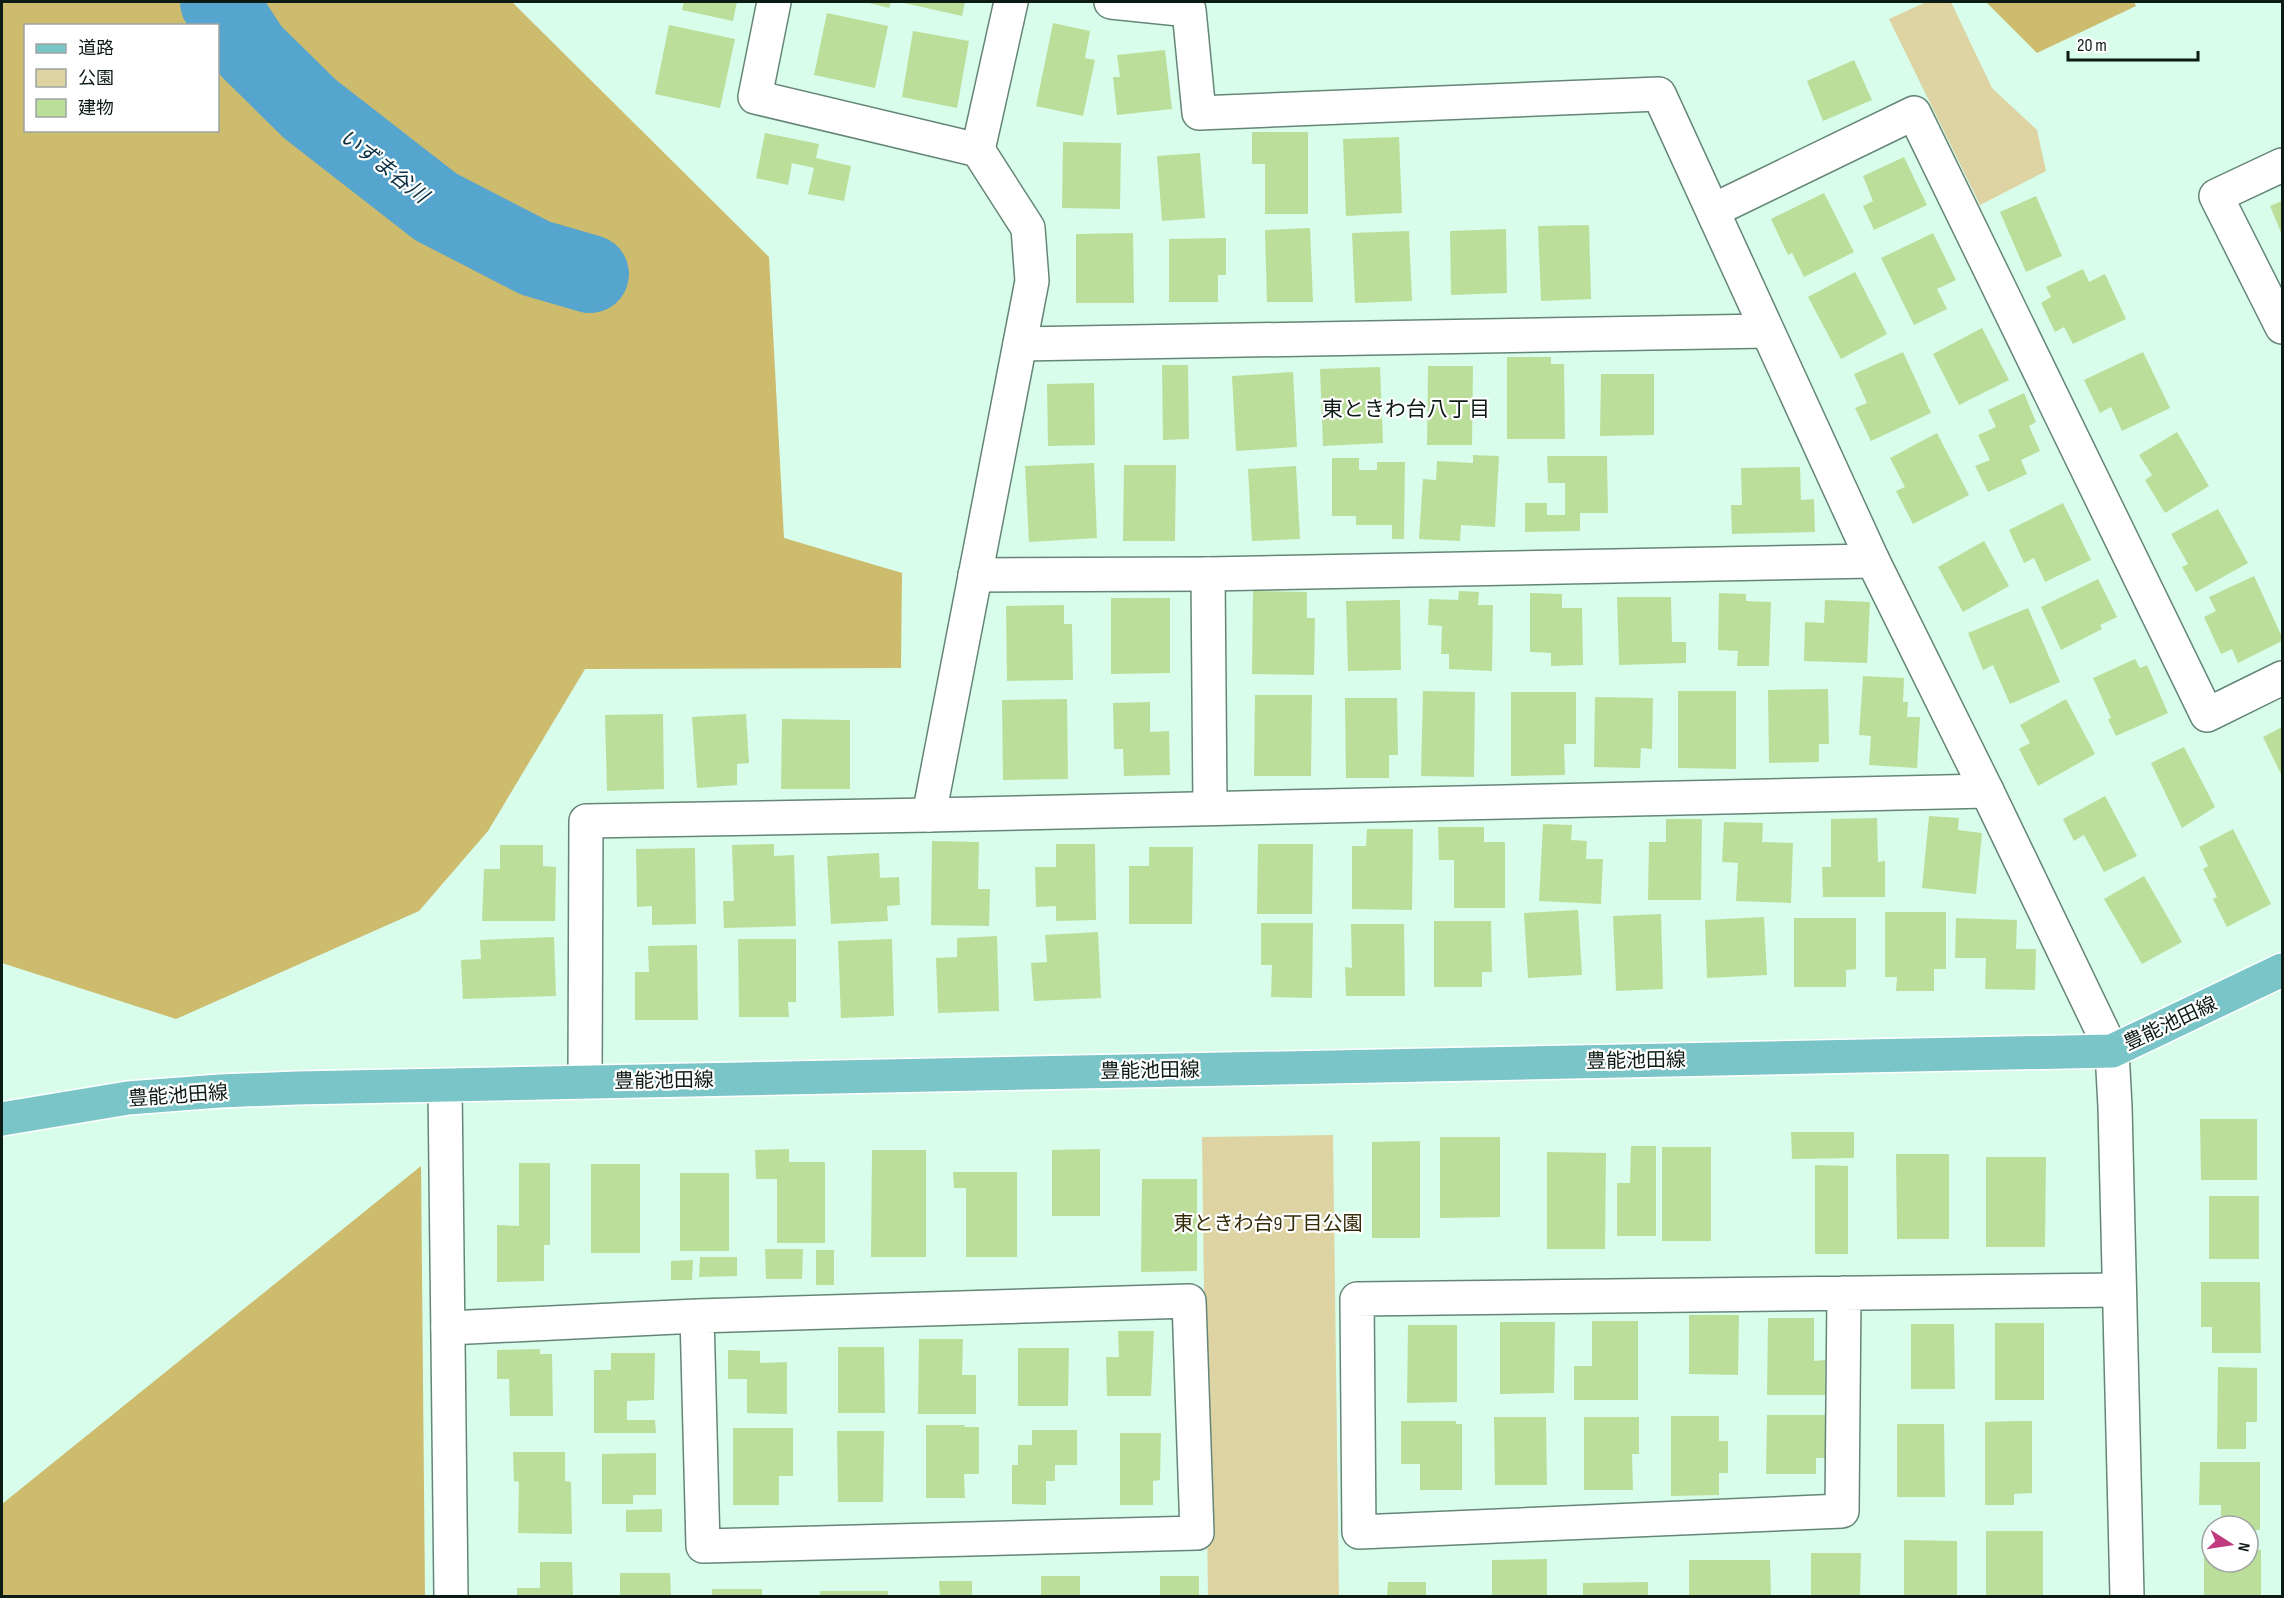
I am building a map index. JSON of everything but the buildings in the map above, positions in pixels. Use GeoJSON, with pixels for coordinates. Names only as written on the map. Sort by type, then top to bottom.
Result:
{"type":"FeatureCollection","features":[{"type":"Feature","properties":{"kind":"main road","name":"豊能池田線"},"geometry":{"type":"LineString","coordinates":[[2,1119],[139,1097],[231,1091],[2112,1051],[2283,970]]}},
{"type":"Feature","properties":{"kind":"street"},"geometry":{"type":"LineString","coordinates":[[774,2],[755,97],[978,150],[1028,228],[1032,281],[929,815]]}},
{"type":"Feature","properties":{"kind":"street"},"geometry":{"type":"LineString","coordinates":[[978,150],[1011,2]]}},
{"type":"Feature","properties":{"kind":"street"},"geometry":{"type":"LineString","coordinates":[[1111,2],[1189,10],[1200,113],[1659,94],[1874,561],[2112,1051],[2127,1596]]}},
{"type":"Feature","properties":{"kind":"street"},"geometry":{"type":"LineString","coordinates":[[1714,210],[1914,113],[2207,715],[2283,678]]}},
{"type":"Feature","properties":{"kind":"street"},"geometry":{"type":"LineString","coordinates":[[2283,165],[2216,196],[2283,327]]}},
{"type":"Feature","properties":{"kind":"street"},"geometry":{"type":"LineString","coordinates":[[1020,344],[1767,331]]}},
{"type":"Feature","properties":{"kind":"street"},"geometry":{"type":"LineString","coordinates":[[975,575],[1209,574],[1874,561]]}},
{"type":"Feature","properties":{"kind":"street"},"geometry":{"type":"LineString","coordinates":[[1209,574],[1210,808]]}},
{"type":"Feature","properties":{"kind":"street"},"geometry":{"type":"LineString","coordinates":[[585,1082],[586,821],[1987,791]]}},
{"type":"Feature","properties":{"kind":"street"},"geometry":{"type":"LineString","coordinates":[[445,1086],[451,1596]]}},
{"type":"Feature","properties":{"kind":"street"},"geometry":{"type":"LineString","coordinates":[[1844,1293],[1842,1511],[1359,1532],[1357,1299],[1844,1293],[2118,1290]]}},
{"type":"Feature","properties":{"kind":"street"},"geometry":{"type":"LineString","coordinates":[[448,1328],[697,1316],[1189,1301],[1197,1533],[703,1546],[697,1316]]}},
{"type":"Feature","properties":{"kind":"green space"},"geometry":{"type":"Polygon","coordinates":[[[1926,2],[1951,2],[1992,88],[2037,130],[2046,171],[1980,205],[1889,19],[1926,2]]]}},
{"type":"Feature","properties":{"kind":"green space","name":"東ときわ台9丁目公園"},"geometry":{"type":"Polygon","coordinates":[[[1333,1135],[1339,1596],[1208,1596],[1202,1137],[1333,1135]]]}},
{"type":"Feature","properties":{"kind":"shaded area"},"geometry":{"type":"Polygon","coordinates":[[[2,2],[512,2],[769,257],[784,538],[902,573],[901,668],[585,669],[488,831],[419,911],[176,1019],[2,963],[2,2]]]}},
{"type":"Feature","properties":{"kind":"shaded area"},"geometry":{"type":"Polygon","coordinates":[[[1986,2],[2134,2],[2136,6],[2037,53],[1986,2]]]}},
{"type":"Feature","properties":{"kind":"shaded area"},"geometry":{"type":"Polygon","coordinates":[[[421,1166],[425,1596],[2,1596],[2,1504],[421,1166]]]}},
{"type":"Feature","properties":{"kind":"waterway","name":"いずま谷川"},"geometry":{"type":"LineString","coordinates":[[219,2],[251,51],[310,109],[436,207],[535,258],[590,274]]}},
{"type":"Feature","properties":{"kind":"district","name":"東ときわ台八丁目"},"geometry":{"type":"Point","coordinates":[1406,409]}}]}
